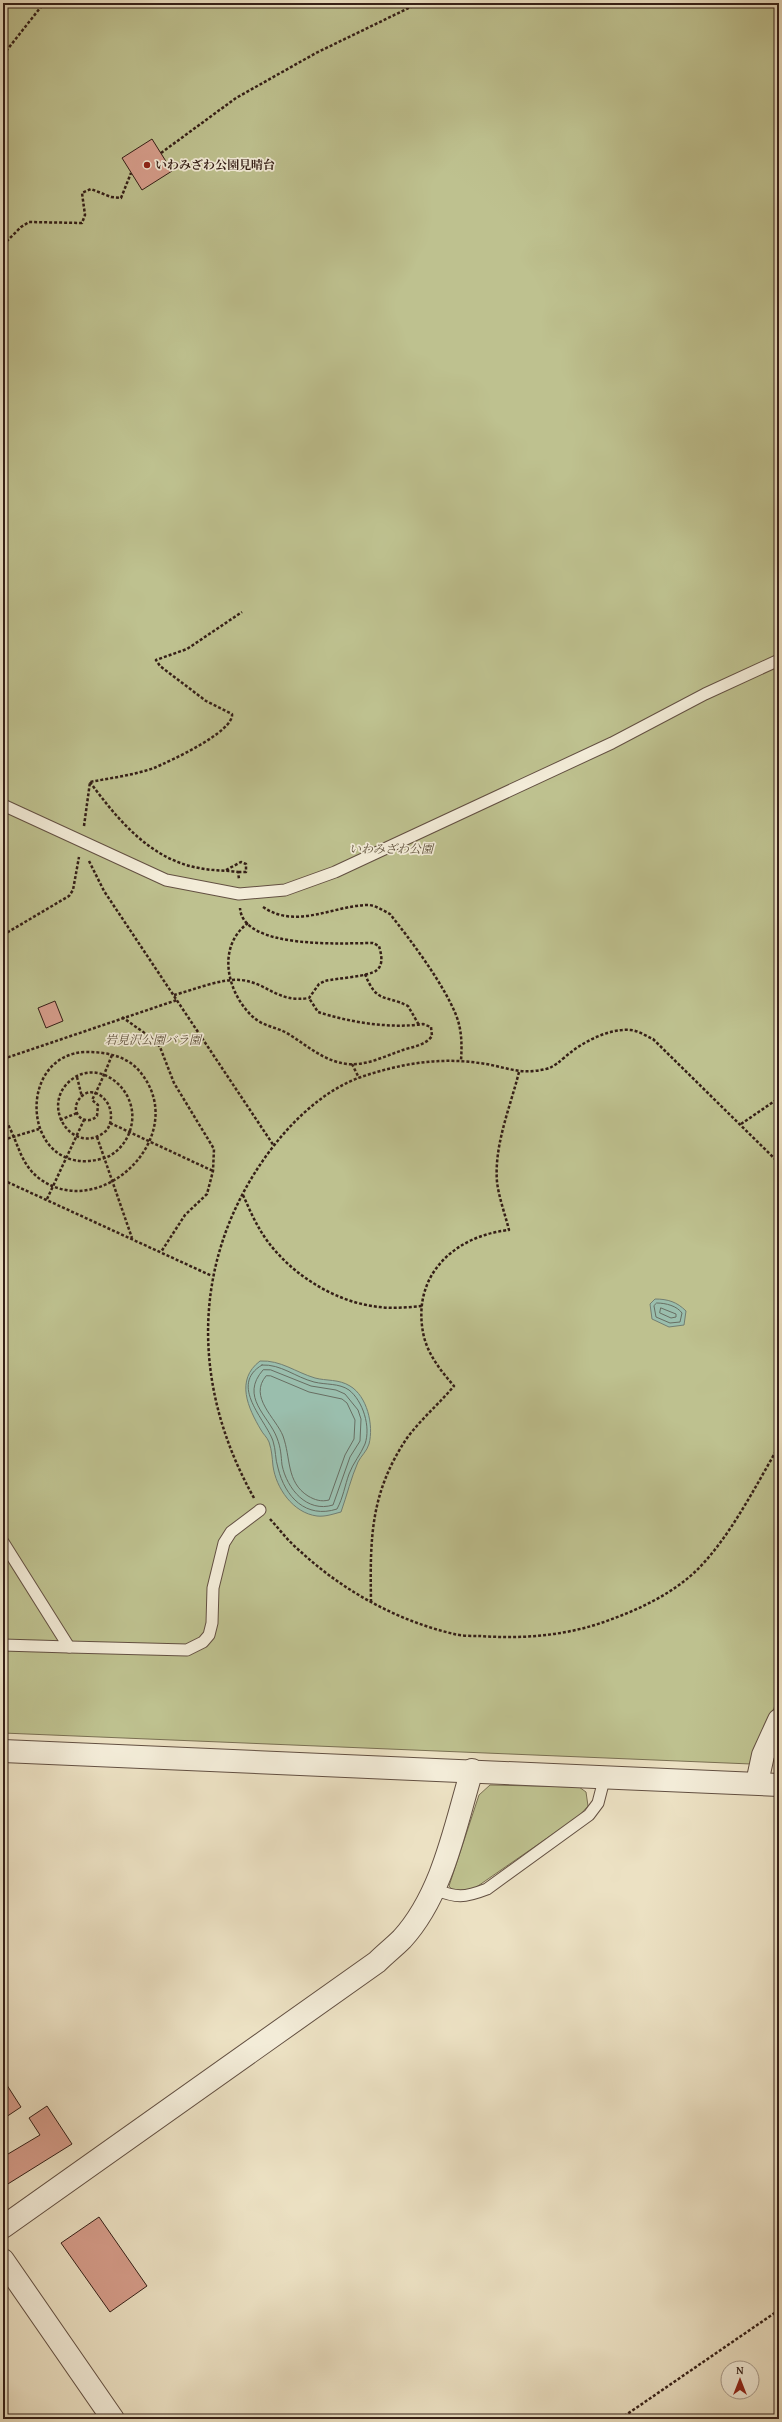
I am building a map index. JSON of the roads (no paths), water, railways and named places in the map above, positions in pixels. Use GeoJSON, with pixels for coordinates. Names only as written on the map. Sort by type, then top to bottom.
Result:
{"type":"FeatureCollection","features":[{"type":"Feature","properties":{"kind":"street"},"geometry":{"type":"LineString","coordinates":[[757,1783],[763,1755],[779,1720]]}},
{"type":"Feature","properties":{"kind":"street"},"geometry":{"type":"LineString","coordinates":[[3,1751],[472,1770],[779,1785]]}},
{"type":"Feature","properties":{"kind":"street"},"geometry":{"type":"LineString","coordinates":[[3,2227],[377,1962],[402,1938],[433,1889],[444,1866],[472,1770]]}},
{"type":"Feature","properties":{"kind":"street"},"geometry":{"type":"LineString","coordinates":[[3,2260],[113,2419]]}},
{"type":"Feature","properties":{"kind":"lane"},"geometry":{"type":"LineString","coordinates":[[3,805],[166,880],[242,894],[285,890],[335,872],[612,743],[705,694],[779,660]]}},
{"type":"Feature","properties":{"kind":"lane"},"geometry":{"type":"LineString","coordinates":[[3,1645],[187,1650],[203,1642],[209,1635],[212,1623],[212,1588],[224,1543],[231,1532],[260,1510]]}},
{"type":"Feature","properties":{"kind":"lane"},"geometry":{"type":"LineString","coordinates":[[3,1542],[69,1647]]}},
{"type":"Feature","properties":{"kind":"lane"},"geometry":{"type":"LineString","coordinates":[[433,1889],[454,1897],[468,1896],[487,1889],[588,1815],[598,1803],[605,1776]]}},
{"type":"Feature","properties":{"kind":"water"},"geometry":{"type":"Polygon","coordinates":[[[655,1299],[672,1302],[683,1308],[686,1311],[684,1325],[669,1327],[652,1319],[650,1304],[655,1299]]]}},
{"type":"Feature","properties":{"kind":"water"},"geometry":{"type":"Polygon","coordinates":[[[260,1361],[275,1362],[308,1376],[346,1384],[356,1391],[365,1404],[371,1428],[369,1444],[358,1462],[341,1512],[323,1516],[308,1514],[293,1505],[282,1491],[275,1474],[269,1442],[252,1413],[246,1394],[248,1377],[252,1369],[260,1361]]]}},
{"type":"Feature","properties":{"kind":"place","name":"いわみざわ公園見晴台"},"geometry":{"type":"Point","coordinates":[147,165]}},
{"type":"Feature","properties":{"kind":"park label","name":"いわみざわ公園"},"geometry":{"type":"Point","coordinates":[391,849]}},
{"type":"Feature","properties":{"kind":"park label","name":"岩見沢公園バラ園"},"geometry":{"type":"Point","coordinates":[153,1040]}}]}
